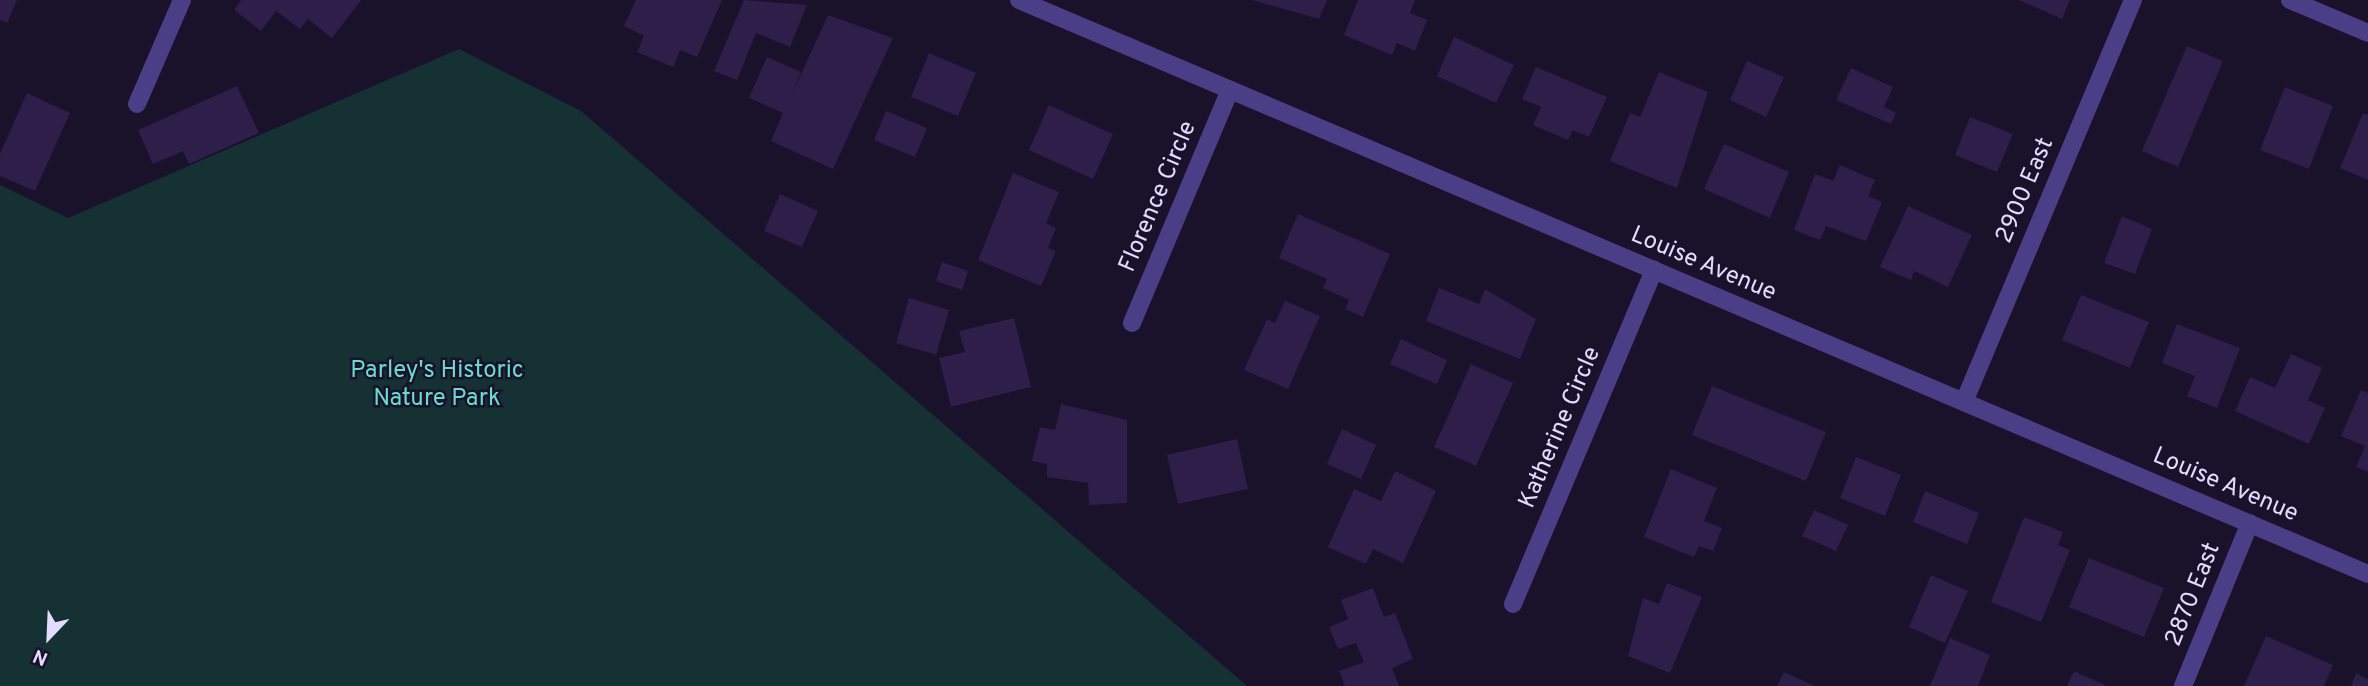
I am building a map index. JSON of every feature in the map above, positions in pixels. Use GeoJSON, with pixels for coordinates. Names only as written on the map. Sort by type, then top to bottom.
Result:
{"type":"FeatureCollection","features":[{"type":"Feature","properties":{"kind":"street"},"geometry":{"type":"LineString","coordinates":[[137,104],[182,0]]}},
{"type":"Feature","properties":{"kind":"street","name":"Louise Avenue"},"geometry":{"type":"LineString","coordinates":[[1019,0],[2368,573]]}},
{"type":"Feature","properties":{"kind":"street","name":"2900 East"},"geometry":{"type":"LineString","coordinates":[[1964,402],[2133,0]]}},
{"type":"Feature","properties":{"kind":"street"},"geometry":{"type":"LineString","coordinates":[[2290,0],[2368,33]]}},
{"type":"Feature","properties":{"kind":"street","name":"Florence Circle"},"geometry":{"type":"LineString","coordinates":[[1132,323],[1230,90]]}},
{"type":"Feature","properties":{"kind":"street","name":"Katherine Circle"},"geometry":{"type":"LineString","coordinates":[[1513,604],[1654,271]]}},
{"type":"Feature","properties":{"kind":"street","name":"2870 East"},"geometry":{"type":"LineString","coordinates":[[2183,686],[2250,523]]}},
{"type":"Feature","properties":{"kind":"green space","name":"Parley's Historic Nature Park"},"geometry":{"type":"Polygon","coordinates":[[[459,49],[581,111],[1247,686],[0,686],[0,185],[68,218],[459,49]]]}},
{"type":"Feature","properties":{"kind":"building"},"geometry":{"type":"Polygon","coordinates":[[[0,0],[17,0],[7,23],[0,20],[0,0]]]}},
{"type":"Feature","properties":{"kind":"building"},"geometry":{"type":"Polygon","coordinates":[[[241,0],[361,0],[332,38],[308,19],[300,29],[276,11],[261,31],[234,10],[241,0]]]}},
{"type":"Feature","properties":{"kind":"building"},"geometry":{"type":"Polygon","coordinates":[[[636,0],[722,0],[697,57],[680,50],[673,67],[637,52],[644,36],[624,26],[636,0]]]}},
{"type":"Feature","properties":{"kind":"building"},"geometry":{"type":"Polygon","coordinates":[[[744,0],[807,5],[790,47],[756,33],[737,80],[714,71],[744,0]]]}},
{"type":"Feature","properties":{"kind":"building"},"geometry":{"type":"Polygon","coordinates":[[[1252,0],[1327,0],[1319,19],[1252,0]]]}},
{"type":"Feature","properties":{"kind":"building"},"geometry":{"type":"Polygon","coordinates":[[[1358,0],[1415,0],[1410,13],[1427,20],[1415,51],[1397,43],[1392,55],[1344,35],[1358,0]]]}},
{"type":"Feature","properties":{"kind":"building"},"geometry":{"type":"Polygon","coordinates":[[[2019,0],[2070,0],[2062,19],[2019,0]]]}},
{"type":"Feature","properties":{"kind":"building"},"geometry":{"type":"Polygon","coordinates":[[[828,15],[893,38],[833,169],[771,141],[783,113],[749,98],[767,57],[801,72],[792,94],[828,15]]]}},
{"type":"Feature","properties":{"kind":"building"},"geometry":{"type":"Polygon","coordinates":[[[1454,37],[1514,65],[1496,103],[1437,76],[1454,37]]]}},
{"type":"Feature","properties":{"kind":"building"},"geometry":{"type":"Polygon","coordinates":[[[2187,46],[2223,61],[2178,167],[2142,151],[2187,46]]]}},
{"type":"Feature","properties":{"kind":"building"},"geometry":{"type":"Polygon","coordinates":[[[929,53],[976,73],[958,116],[911,97],[929,53]]]}},
{"type":"Feature","properties":{"kind":"building"},"geometry":{"type":"Polygon","coordinates":[[[1747,61],[1784,77],[1766,117],[1730,100],[1747,61]]]}},
{"type":"Feature","properties":{"kind":"building"},"geometry":{"type":"Polygon","coordinates":[[[1536,67],[1607,97],[1589,137],[1573,130],[1568,140],[1533,125],[1541,107],[1522,99],[1536,67]]]}},
{"type":"Feature","properties":{"kind":"building"},"geometry":{"type":"Polygon","coordinates":[[[1851,68],[1893,87],[1884,107],[1896,113],[1891,124],[1836,100],[1851,68]]]}},
{"type":"Feature","properties":{"kind":"building"},"geometry":{"type":"Polygon","coordinates":[[[1659,72],[1708,92],[1677,188],[1610,161],[1630,113],[1640,117],[1659,72]]]}},
{"type":"Feature","properties":{"kind":"building"},"geometry":{"type":"Polygon","coordinates":[[[237,86],[259,133],[189,164],[183,151],[153,164],[138,130],[237,86]]]}},
{"type":"Feature","properties":{"kind":"building"},"geometry":{"type":"Polygon","coordinates":[[[2285,87],[2333,106],[2309,169],[2260,150],[2285,87]]]}},
{"type":"Feature","properties":{"kind":"building"},"geometry":{"type":"Polygon","coordinates":[[[27,93],[70,113],[35,191],[0,176],[0,154],[27,93]]]}},
{"type":"Feature","properties":{"kind":"building"},"geometry":{"type":"Polygon","coordinates":[[[1049,105],[1113,134],[1093,179],[1029,150],[1049,105]]]}},
{"type":"Feature","properties":{"kind":"building"},"geometry":{"type":"Polygon","coordinates":[[[886,111],[927,128],[915,157],[874,140],[886,111]]]}},
{"type":"Feature","properties":{"kind":"building"},"geometry":{"type":"Polygon","coordinates":[[[2363,113],[2368,115],[2368,180],[2340,168],[2363,113]]]}},
{"type":"Feature","properties":{"kind":"building"},"geometry":{"type":"Polygon","coordinates":[[[1970,117],[2013,134],[1997,172],[1955,155],[1970,117]]]}},
{"type":"Feature","properties":{"kind":"building"},"geometry":{"type":"Polygon","coordinates":[[[1724,144],[1789,172],[1770,218],[1704,189],[1724,144]]]}},
{"type":"Feature","properties":{"kind":"building"},"geometry":{"type":"Polygon","coordinates":[[[1840,165],[1875,180],[1868,196],[1882,202],[1866,241],[1826,226],[1820,240],[1794,230],[1815,174],[1833,181],[1840,165]]]}},
{"type":"Feature","properties":{"kind":"building"},"geometry":{"type":"Polygon","coordinates":[[[1013,173],[1059,192],[1046,223],[1056,228],[1048,248],[1056,251],[1041,286],[978,260],[1013,173]]]}},
{"type":"Feature","properties":{"kind":"building"},"geometry":{"type":"Polygon","coordinates":[[[780,194],[818,211],[802,247],[764,231],[780,194]]]}},
{"type":"Feature","properties":{"kind":"building"},"geometry":{"type":"Polygon","coordinates":[[[1908,206],[1972,235],[1948,287],[1914,271],[1911,280],[1880,267],[1908,206]]]}},
{"type":"Feature","properties":{"kind":"building"},"geometry":{"type":"Polygon","coordinates":[[[1298,214],[1390,254],[1363,317],[1345,309],[1349,300],[1323,288],[1327,279],[1279,258],[1298,214]]]}},
{"type":"Feature","properties":{"kind":"building"},"geometry":{"type":"Polygon","coordinates":[[[2122,216],[2152,229],[2135,274],[2104,263],[2122,216]]]}},
{"type":"Feature","properties":{"kind":"building"},"geometry":{"type":"Polygon","coordinates":[[[942,262],[968,271],[962,290],[936,281],[942,262]]]}},
{"type":"Feature","properties":{"kind":"building"},"geometry":{"type":"Polygon","coordinates":[[[1439,288],[1479,304],[1485,289],[1536,319],[1520,359],[1426,321],[1439,288]]]}},
{"type":"Feature","properties":{"kind":"building"},"geometry":{"type":"Polygon","coordinates":[[[2081,295],[2149,322],[2130,368],[2062,340],[2081,295]]]}},
{"type":"Feature","properties":{"kind":"building"},"geometry":{"type":"Polygon","coordinates":[[[909,298],[949,310],[936,355],[896,343],[909,298]]]}},
{"type":"Feature","properties":{"kind":"building"},"geometry":{"type":"Polygon","coordinates":[[[1285,301],[1320,316],[1288,389],[1244,370],[1267,319],[1275,323],[1285,301]]]}},
{"type":"Feature","properties":{"kind":"building"},"geometry":{"type":"Polygon","coordinates":[[[1014,318],[1031,387],[951,407],[939,358],[965,352],[959,331],[1014,318]]]}},
{"type":"Feature","properties":{"kind":"building"},"geometry":{"type":"Polygon","coordinates":[[[2177,324],[2240,348],[2217,408],[2187,396],[2195,376],[2162,363],[2177,324]]]}},
{"type":"Feature","properties":{"kind":"building"},"geometry":{"type":"Polygon","coordinates":[[[1401,339],[1447,360],[1437,384],[1390,364],[1401,339]]]}},
{"type":"Feature","properties":{"kind":"building"},"geometry":{"type":"Polygon","coordinates":[[[2291,354],[2322,368],[2308,400],[2325,408],[2309,444],[2235,411],[2250,377],[2275,388],[2291,354]]]}},
{"type":"Feature","properties":{"kind":"building"},"geometry":{"type":"Polygon","coordinates":[[[1471,364],[1513,383],[1476,466],[1434,447],[1471,364]]]}},
{"type":"Feature","properties":{"kind":"building"},"geometry":{"type":"Polygon","coordinates":[[[1712,386],[1826,432],[1806,481],[1692,435],[1712,386]]]}},
{"type":"Feature","properties":{"kind":"building"},"geometry":{"type":"Polygon","coordinates":[[[2361,390],[2368,393],[2368,472],[2356,467],[2365,446],[2341,436],[2361,390]]]}},
{"type":"Feature","properties":{"kind":"building"},"geometry":{"type":"Polygon","coordinates":[[[1061,404],[1127,420],[1127,503],[1089,505],[1088,483],[1047,477],[1047,464],[1032,461],[1040,427],[1055,430],[1061,404]]]}},
{"type":"Feature","properties":{"kind":"building"},"geometry":{"type":"Polygon","coordinates":[[[1342,429],[1376,445],[1361,479],[1327,464],[1342,429]]]}},
{"type":"Feature","properties":{"kind":"building"},"geometry":{"type":"Polygon","coordinates":[[[1237,439],[1248,489],[1178,504],[1167,455],[1237,439]]]}},
{"type":"Feature","properties":{"kind":"building"},"geometry":{"type":"Polygon","coordinates":[[[1856,457],[1901,475],[1885,516],[1840,498],[1856,457]]]}},
{"type":"Feature","properties":{"kind":"building"},"geometry":{"type":"Polygon","coordinates":[[[1671,469],[1717,488],[1704,521],[1722,528],[1713,551],[1699,546],[1694,557],[1644,537],[1671,469]]]}},
{"type":"Feature","properties":{"kind":"building"},"geometry":{"type":"Polygon","coordinates":[[[1395,471],[1436,491],[1403,563],[1373,549],[1366,564],[1328,547],[1354,489],[1381,501],[1395,471]]]}},
{"type":"Feature","properties":{"kind":"building"},"geometry":{"type":"Polygon","coordinates":[[[1925,491],[1979,513],[1967,544],[1913,522],[1925,491]]]}},
{"type":"Feature","properties":{"kind":"building"},"geometry":{"type":"Polygon","coordinates":[[[1814,510],[1848,525],[1836,551],[1802,536],[1814,510]]]}},
{"type":"Feature","properties":{"kind":"building"},"geometry":{"type":"Polygon","coordinates":[[[2024,517],[2063,532],[2058,545],[2070,550],[2041,622],[1991,602],[2024,517]]]}},
{"type":"Feature","properties":{"kind":"building"},"geometry":{"type":"Polygon","coordinates":[[[2089,558],[2164,588],[2144,637],[2069,607],[2089,558]]]}},
{"type":"Feature","properties":{"kind":"building"},"geometry":{"type":"Polygon","coordinates":[[[1931,575],[1968,591],[1945,643],[1909,627],[1931,575]]]}},
{"type":"Feature","properties":{"kind":"building"},"geometry":{"type":"Polygon","coordinates":[[[1667,583],[1702,597],[1670,673],[1628,656],[1643,598],[1659,604],[1667,583]]]}},
{"type":"Feature","properties":{"kind":"building"},"geometry":{"type":"Polygon","coordinates":[[[1373,588],[1384,617],[1395,613],[1413,659],[1392,668],[1399,686],[1345,686],[1339,671],[1364,662],[1356,643],[1338,649],[1329,627],[1348,619],[1341,600],[1373,588]]]}},
{"type":"Feature","properties":{"kind":"building"},"geometry":{"type":"Polygon","coordinates":[[[2266,636],[2333,665],[2324,686],[2244,686],[2266,636]]]}},
{"type":"Feature","properties":{"kind":"building"},"geometry":{"type":"Polygon","coordinates":[[[1950,638],[1990,655],[1978,686],[1930,686],[1950,638]]]}},
{"type":"Feature","properties":{"kind":"building"},"geometry":{"type":"Polygon","coordinates":[[[2074,671],[2107,686],[2067,686],[2074,671]]]}},
{"type":"Feature","properties":{"kind":"building"},"geometry":{"type":"Polygon","coordinates":[[[1784,672],[1815,686],[1777,686],[1784,672]]]}},
{"type":"Feature","properties":{"kind":"building"},"geometry":{"type":"Polygon","coordinates":[[[2356,673],[2368,679],[2368,686],[2351,686],[2356,673]]]}}]}
